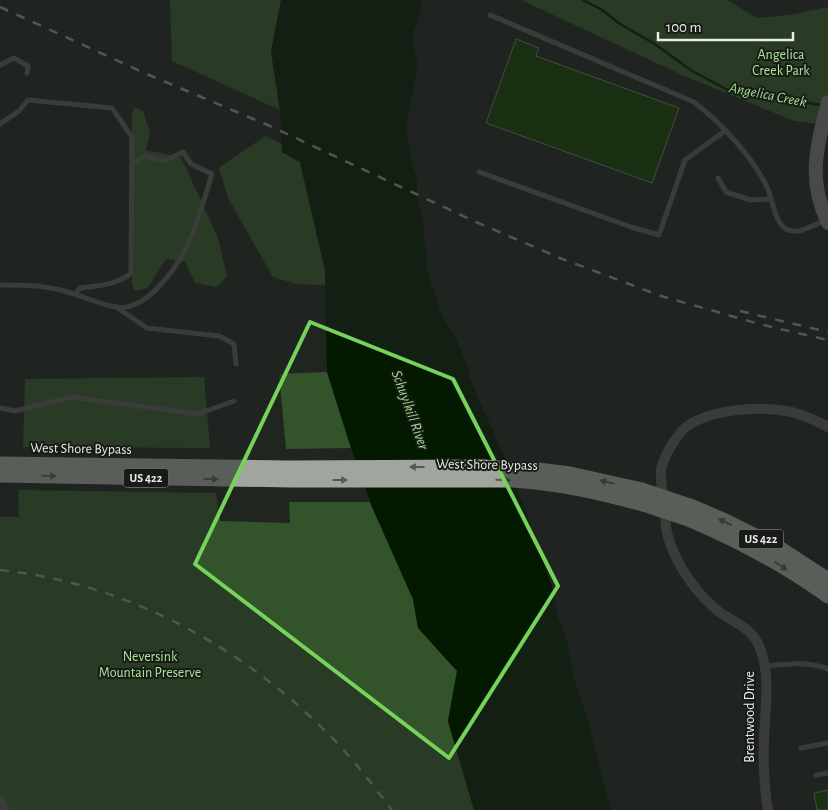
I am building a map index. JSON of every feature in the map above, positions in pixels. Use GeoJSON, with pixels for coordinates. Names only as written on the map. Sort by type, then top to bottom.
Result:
{"type":"FeatureCollection","features":[{"type":"Feature","properties":{"kind":"highway","name":"West Shore Bypass"},"geometry":{"type":"LineString","coordinates":[[0,464],[539,482],[573,481],[643,497],[690,513],[723,520],[780,548],[828,580]]}},
{"type":"Feature","properties":{"kind":"highway","name":"West Shore Bypass"},"geometry":{"type":"LineString","coordinates":[[0,476],[290,474]]}},
{"type":"Feature","properties":{"kind":"highway","name":"West Shore Bypass"},"geometry":{"type":"LineString","coordinates":[[690,513],[766,556],[828,596]]}},
{"type":"Feature","properties":{"kind":"main road"},"geometry":{"type":"LineString","coordinates":[[827,221],[817,192],[815,173],[816,154],[828,102]]}},
{"type":"Feature","properties":{"kind":"street","name":"Brentwood Drive"},"geometry":{"type":"LineString","coordinates":[[768,810],[764,772],[766,690],[760,647],[752,634],[737,622],[719,612],[712,605],[693,584],[679,564],[667,533],[661,471],[666,454],[686,427],[709,416],[739,410],[786,411],[812,418],[828,427]]}},
{"type":"Feature","properties":{"kind":"street"},"geometry":{"type":"LineString","coordinates":[[0,800],[5,810]]}},
{"type":"Feature","properties":{"kind":"lane"},"geometry":{"type":"LineString","coordinates":[[490,15],[694,102],[709,114],[751,160],[767,187],[781,225],[789,230],[800,230],[827,221]]}},
{"type":"Feature","properties":{"kind":"lane"},"geometry":{"type":"LineString","coordinates":[[0,65],[14,58],[28,66],[27,73]]}},
{"type":"Feature","properties":{"kind":"lane"},"geometry":{"type":"LineString","coordinates":[[0,124],[2,120],[19,111],[28,100],[112,108],[132,137],[131,273],[122,280],[99,286],[80,288],[76,294]]}},
{"type":"Feature","properties":{"kind":"lane"},"geometry":{"type":"LineString","coordinates":[[479,172],[658,236],[685,160],[725,131]]}},
{"type":"Feature","properties":{"kind":"lane"},"geometry":{"type":"LineString","coordinates":[[116,307],[128,307],[142,302],[154,292],[173,268],[190,239],[212,174],[191,164],[183,152],[166,161],[144,156],[132,164]]}},
{"type":"Feature","properties":{"kind":"lane"},"geometry":{"type":"LineString","coordinates":[[718,178],[726,192],[751,200],[771,199]]}},
{"type":"Feature","properties":{"kind":"lane"},"geometry":{"type":"LineString","coordinates":[[0,285],[41,286],[76,294],[116,307],[147,328],[220,336],[234,344],[236,364]]}},
{"type":"Feature","properties":{"kind":"lane"},"geometry":{"type":"LineString","coordinates":[[0,408],[15,411],[71,398],[198,414],[234,401]]}},
{"type":"Feature","properties":{"kind":"lane"},"geometry":{"type":"LineString","coordinates":[[764,666],[797,663],[817,665],[828,669]]}},
{"type":"Feature","properties":{"kind":"lane"},"geometry":{"type":"LineString","coordinates":[[800,748],[828,743]]}},
{"type":"Feature","properties":{"kind":"lane"},"geometry":{"type":"LineString","coordinates":[[816,775],[828,773]]}},
{"type":"Feature","properties":{"kind":"highlighted area"},"geometry":{"type":"Polygon","coordinates":[[[310,322],[453,379],[558,586],[449,758],[195,564],[310,322]]]}},
{"type":"Feature","properties":{"kind":"green space"},"geometry":{"type":"Polygon","coordinates":[[[170,0],[281,0],[271,52],[280,110],[172,61],[170,0]]]}},
{"type":"Feature","properties":{"kind":"green space","name":"Angelica Creek Park"},"geometry":{"type":"Polygon","coordinates":[[[521,0],[727,0],[757,18],[789,15],[828,7],[828,125],[794,121],[680,74],[521,0]]]}},
{"type":"Feature","properties":{"kind":"green space"},"geometry":{"type":"Polygon","coordinates":[[[134,107],[143,111],[150,133],[146,150],[181,157],[218,238],[227,276],[217,287],[195,283],[185,262],[166,259],[148,288],[134,291],[132,283],[132,116],[134,107]]]}},
{"type":"Feature","properties":{"kind":"green space"},"geometry":{"type":"Polygon","coordinates":[[[265,136],[282,144],[282,152],[300,162],[325,270],[325,285],[297,284],[273,277],[228,198],[219,168],[265,136]]]}},
{"type":"Feature","properties":{"kind":"green space"},"geometry":{"type":"Polygon","coordinates":[[[327,372],[351,448],[286,449],[279,374],[327,372]]]}},
{"type":"Feature","properties":{"kind":"green space"},"geometry":{"type":"Polygon","coordinates":[[[204,377],[210,448],[23,447],[25,379],[204,377]]]}},
{"type":"Feature","properties":{"kind":"green space","name":"Neversink Mountain Preserve"},"geometry":{"type":"Polygon","coordinates":[[[18,490],[216,493],[220,521],[290,523],[289,502],[370,502],[413,599],[418,628],[457,671],[448,721],[474,810],[0,810],[0,517],[19,517],[18,490]]]}},
{"type":"Feature","properties":{"kind":"water","name":"Schuylkill River"},"geometry":{"type":"Polygon","coordinates":[[[281,0],[421,0],[421,10],[412,37],[418,64],[406,127],[413,167],[417,178],[428,274],[442,316],[457,340],[469,370],[469,377],[503,453],[526,511],[552,587],[558,616],[568,644],[573,674],[585,710],[611,810],[474,810],[448,721],[457,671],[418,628],[413,599],[372,507],[327,372],[325,270],[300,162],[282,152],[280,110],[271,52],[281,0]]]}},
{"type":"Feature","properties":{"kind":"building"},"geometry":{"type":"Polygon","coordinates":[[[516,39],[539,48],[536,56],[679,108],[652,183],[486,123],[516,39]]]}},
{"type":"Feature","properties":{"kind":"building"},"geometry":{"type":"Polygon","coordinates":[[[828,790],[828,810],[817,810],[814,793],[828,790]]]}},
{"type":"Feature","properties":{"kind":"waterway","name":"Angelica Creek"},"geometry":{"type":"LineString","coordinates":[[583,0],[655,44],[692,71],[726,89],[744,94],[822,105]]}},
{"type":"Feature","properties":{"kind":"railway"},"geometry":{"type":"LineString","coordinates":[[0,7],[142,72],[270,126],[476,222],[560,258],[661,296],[763,325],[828,340]]}},
{"type":"Feature","properties":{"kind":"railway"},"geometry":{"type":"LineString","coordinates":[[740,311],[828,332]]}},
{"type":"Feature","properties":{"kind":"railway"},"geometry":{"type":"LineString","coordinates":[[0,570],[88,587],[172,620],[211,642],[285,694],[318,724],[348,755],[392,810]]}}]}
